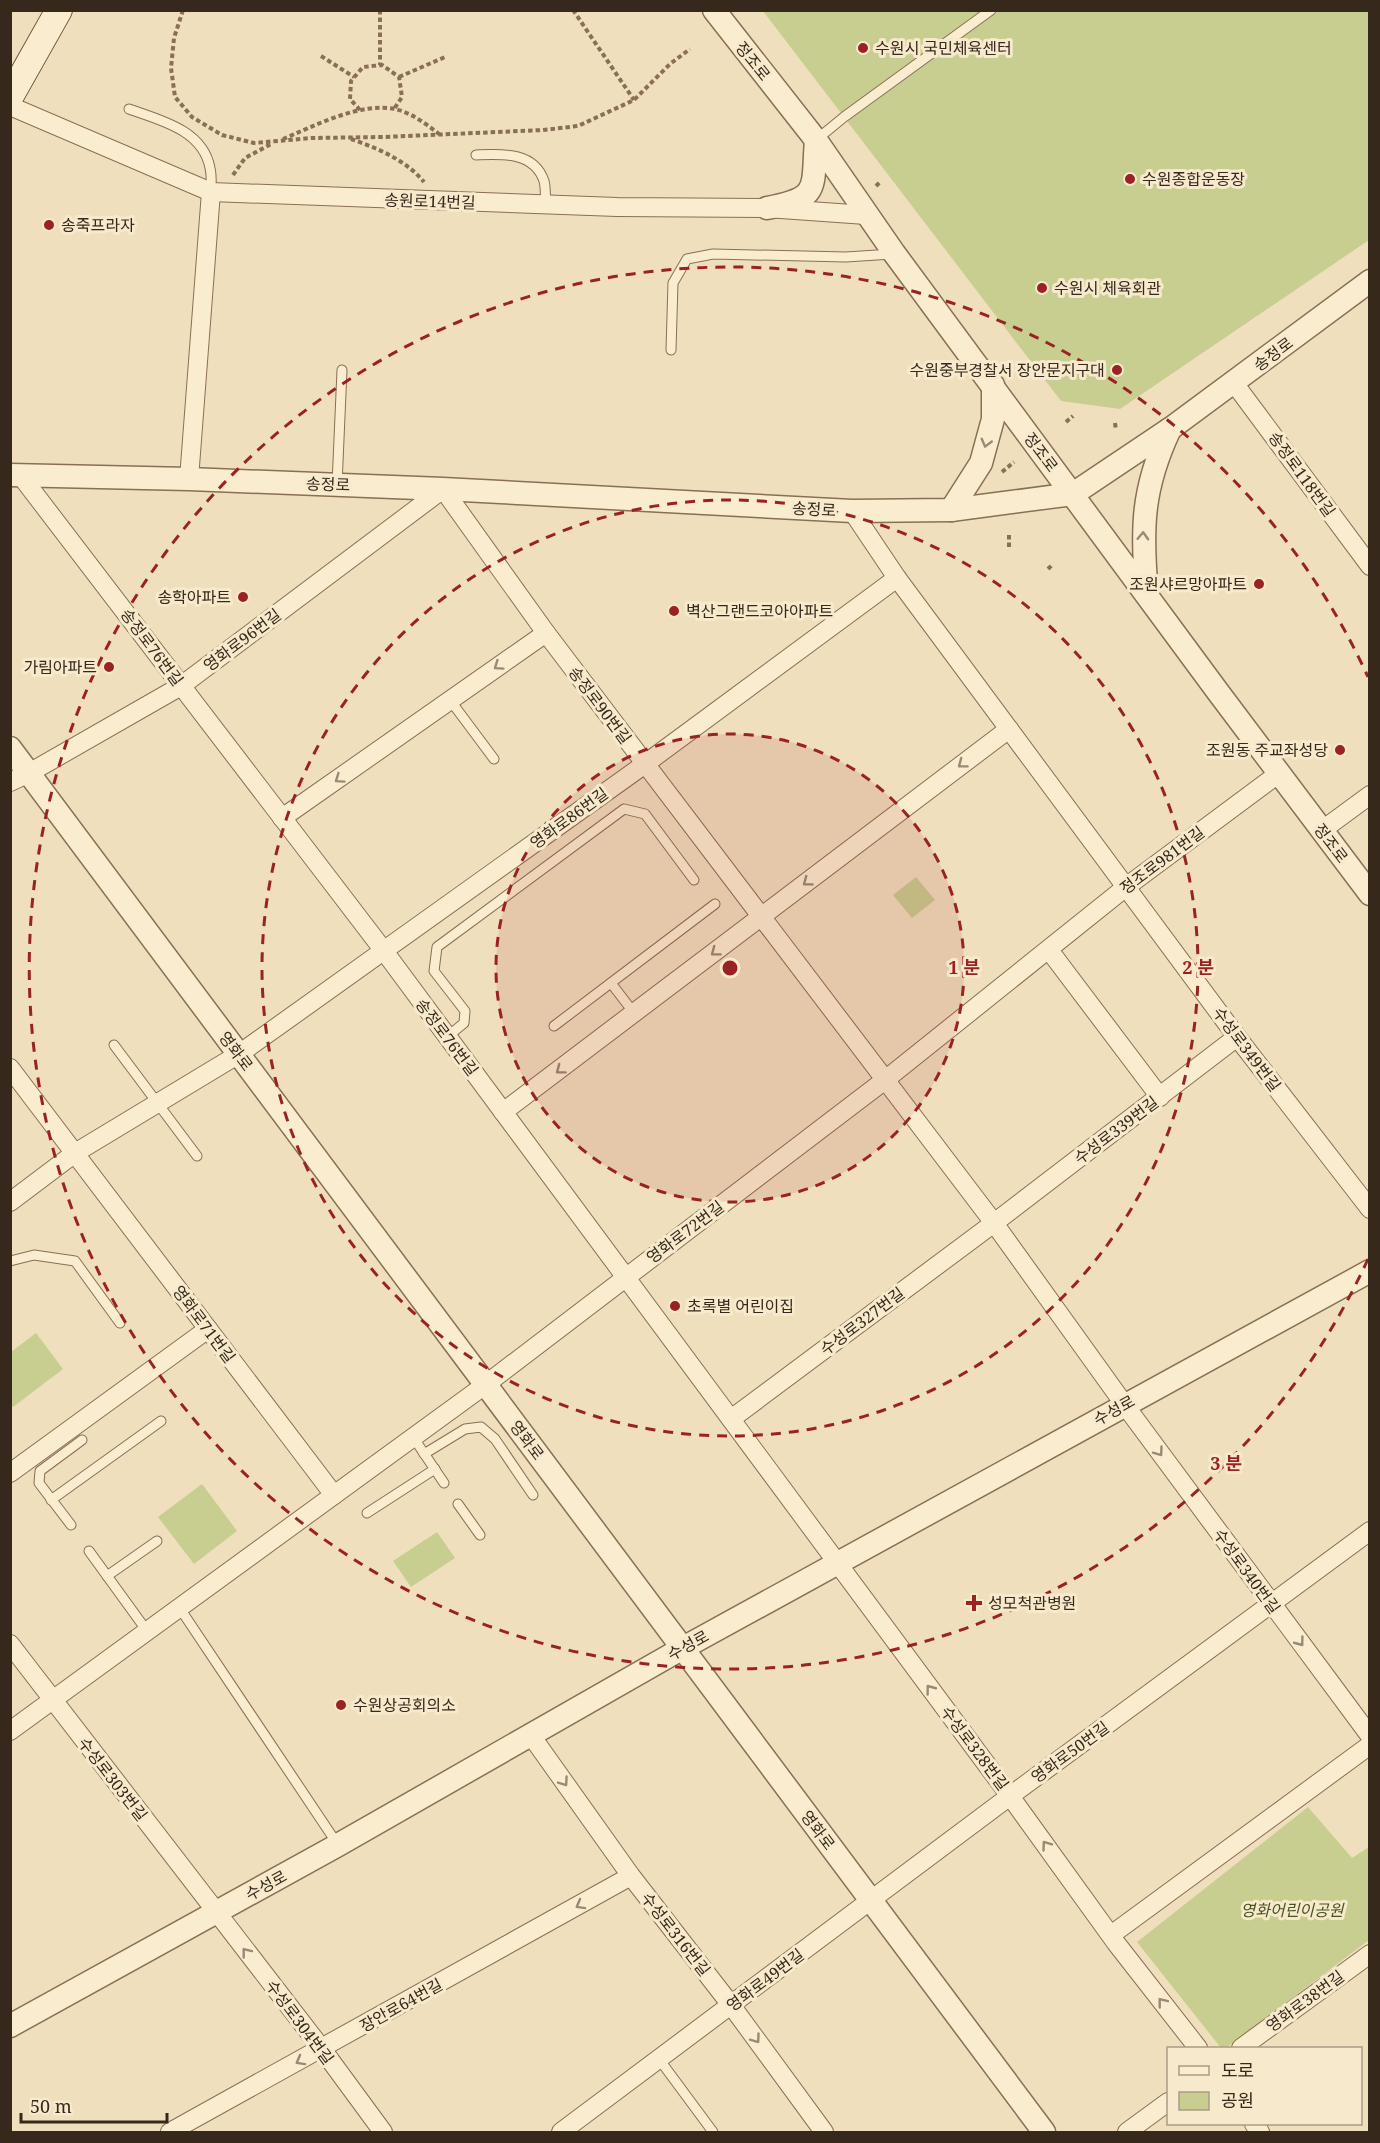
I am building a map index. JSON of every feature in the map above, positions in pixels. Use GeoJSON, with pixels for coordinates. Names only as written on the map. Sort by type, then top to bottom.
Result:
{"type":"FeatureCollection","features":[{"type":"Feature","properties":{"kind":"main road"},"geometry":{"type":"LineString","coordinates":[[10,97],[59,10]]}},
{"type":"Feature","properties":{"kind":"street","name":"정조로"},"geometry":{"type":"LineString","coordinates":[[714,10],[816,140],[866,215],[993,385],[1035,446],[1073,494],[1278,774],[1370,894]]}},
{"type":"Feature","properties":{"kind":"street","name":"송원로14번길"},"geometry":{"type":"LineString","coordinates":[[10,106],[220,193],[546,205],[767,208],[866,215]]}},
{"type":"Feature","properties":{"kind":"street"},"geometry":{"type":"LineString","coordinates":[[767,208],[792,203],[806,197],[814,184],[816,140]]}},
{"type":"Feature","properties":{"kind":"street"},"geometry":{"type":"LineString","coordinates":[[189,479],[220,193]]}},
{"type":"Feature","properties":{"kind":"street","name":"송정로"},"geometry":{"type":"LineString","coordinates":[[16,475],[443,489],[852,511],[951,510],[1073,494],[1170,429],[1370,281]]}},
{"type":"Feature","properties":{"kind":"street","name":"송정로118번길"},"geometry":{"type":"LineString","coordinates":[[1234,383],[1367,558]]}},
{"type":"Feature","properties":{"kind":"street"},"geometry":{"type":"LineString","coordinates":[[951,510],[981,463],[993,419],[993,385]]}},
{"type":"Feature","properties":{"kind":"street"},"geometry":{"type":"LineString","coordinates":[[1147,595],[1143,550],[1144,514],[1149,483],[1170,429]]}},
{"type":"Feature","properties":{"kind":"street","name":"송정로76번길"},"geometry":{"type":"LineString","coordinates":[[16,475],[384,951],[626,1277]]}},
{"type":"Feature","properties":{"kind":"street","name":"영화로96번길"},"geometry":{"type":"LineString","coordinates":[[20,778],[181,686],[443,489]]}},
{"type":"Feature","properties":{"kind":"street","name":"송정로90번길"},"geometry":{"type":"LineString","coordinates":[[443,489],[546,633],[885,1080]]}},
{"type":"Feature","properties":{"kind":"street","name":"수성로349번길"},"geometry":{"type":"LineString","coordinates":[[852,511],[897,578],[1237,1037],[1370,1209]]}},
{"type":"Feature","properties":{"kind":"street","name":"영화로86번길"},"geometry":{"type":"LineString","coordinates":[[10,1202],[75,1153],[239,1054],[645,764],[897,578]]}},
{"type":"Feature","properties":{"kind":"street"},"geometry":{"type":"LineString","coordinates":[[282,818],[546,633]]}},
{"type":"Feature","properties":{"kind":"street"},"geometry":{"type":"LineString","coordinates":[[503,1112],[1009,729]]}},
{"type":"Feature","properties":{"kind":"street","name":"영화로"},"geometry":{"type":"LineString","coordinates":[[10,748],[20,778],[239,1054],[1044,2133]]}},
{"type":"Feature","properties":{"kind":"street","name":"정조로981번길"},"geometry":{"type":"LineString","coordinates":[[885,1080],[1126,887],[1278,774]]}},
{"type":"Feature","properties":{"kind":"street"},"geometry":{"type":"LineString","coordinates":[[1321,831],[1370,795]]}},
{"type":"Feature","properties":{"kind":"street"},"geometry":{"type":"LineString","coordinates":[[1049,950],[1160,1096]]}},
{"type":"Feature","properties":{"kind":"street","name":"수성로339번길"},"geometry":{"type":"LineString","coordinates":[[994,1223],[1237,1037]]}},
{"type":"Feature","properties":{"kind":"street","name":"영화로71번길"},"geometry":{"type":"LineString","coordinates":[[10,1068],[334,1495]]}},
{"type":"Feature","properties":{"kind":"street"},"geometry":{"type":"LineString","coordinates":[[885,1080],[994,1223],[1125,1404]]}},
{"type":"Feature","properties":{"kind":"street","name":"영화로72번길"},"geometry":{"type":"LineString","coordinates":[[485,1385],[885,1080]]}},
{"type":"Feature","properties":{"kind":"street","name":"수성로327번길"},"geometry":{"type":"LineString","coordinates":[[730,1419],[994,1223]]}},
{"type":"Feature","properties":{"kind":"street","name":"수성로"},"geometry":{"type":"LineString","coordinates":[[10,2026],[338,1845],[683,1648],[1370,1271]]}},
{"type":"Feature","properties":{"kind":"street"},"geometry":{"type":"LineString","coordinates":[[626,1277],[837,1564]]}},
{"type":"Feature","properties":{"kind":"street"},"geometry":{"type":"LineString","coordinates":[[10,1473],[208,1329]]}},
{"type":"Feature","properties":{"kind":"street"},"geometry":{"type":"LineString","coordinates":[[10,1731],[485,1385]]}},
{"type":"Feature","properties":{"kind":"street","name":"수성로340번길"},"geometry":{"type":"LineString","coordinates":[[1125,1404],[1271,1605],[1370,1736]]}},
{"type":"Feature","properties":{"kind":"street","name":"영화로50번길"},"geometry":{"type":"LineString","coordinates":[[871,1900],[1370,1531]]}},
{"type":"Feature","properties":{"kind":"street","name":"수성로328번길"},"geometry":{"type":"LineString","coordinates":[[837,1564],[1196,2047]]}},
{"type":"Feature","properties":{"kind":"street","name":"수성로303번길"},"geometry":{"type":"LineString","coordinates":[[10,1644],[216,1912]]}},
{"type":"Feature","properties":{"kind":"street","name":"수성로316번길"},"geometry":{"type":"LineString","coordinates":[[530,1734],[631,1876],[731,2006],[824,2133]]}},
{"type":"Feature","properties":{"kind":"street"},"geometry":{"type":"LineString","coordinates":[[1111,1935],[1370,1745]]}},
{"type":"Feature","properties":{"kind":"street","name":"장안로64번길"},"geometry":{"type":"LineString","coordinates":[[170,2133],[631,1876]]}},
{"type":"Feature","properties":{"kind":"street","name":"영화로49번길"},"geometry":{"type":"LineString","coordinates":[[561,2133],[871,1900]]}},
{"type":"Feature","properties":{"kind":"street","name":"수성로304번길"},"geometry":{"type":"LineString","coordinates":[[216,1912],[322,2049],[382,2133]]}},
{"type":"Feature","properties":{"kind":"street","name":"영화로38번길"},"geometry":{"type":"LineString","coordinates":[[1244,2047],[1370,1954]]}},
{"type":"Feature","properties":{"kind":"street"},"geometry":{"type":"LineString","coordinates":[[1127,2133],[1167,2103]]}},
{"type":"Feature","properties":{"kind":"lane"},"geometry":{"type":"LineString","coordinates":[[816,140],[991,10]]}},
{"type":"Feature","properties":{"kind":"lane"},"geometry":{"type":"LineString","coordinates":[[129,110],[176,126],[198,143],[220,193]]}},
{"type":"Feature","properties":{"kind":"lane"},"geometry":{"type":"LineString","coordinates":[[476,155],[512,154],[535,165],[544,182],[546,205]]}},
{"type":"Feature","properties":{"kind":"lane"},"geometry":{"type":"LineString","coordinates":[[670,350],[673,283],[687,259],[712,254],[846,257],[894,253]]}},
{"type":"Feature","properties":{"kind":"lane"},"geometry":{"type":"LineString","coordinates":[[337,485],[342,370]]}},
{"type":"Feature","properties":{"kind":"lane"},"geometry":{"type":"LineString","coordinates":[[450,700],[494,759]]}},
{"type":"Feature","properties":{"kind":"lane"},"geometry":{"type":"LineString","coordinates":[[447,1037],[464,1023],[465,1011],[434,971],[437,947],[624,809],[645,814],[694,880]]}},
{"type":"Feature","properties":{"kind":"lane"},"geometry":{"type":"LineString","coordinates":[[554,1026],[715,904]]}},
{"type":"Feature","properties":{"kind":"lane"},"geometry":{"type":"LineString","coordinates":[[611,983],[634,1014]]}},
{"type":"Feature","properties":{"kind":"lane"},"geometry":{"type":"LineString","coordinates":[[114,1045],[197,1156]]}},
{"type":"Feature","properties":{"kind":"lane"},"geometry":{"type":"LineString","coordinates":[[10,1262],[34,1255],[75,1261],[120,1323]]}},
{"type":"Feature","properties":{"kind":"lane"},"geometry":{"type":"LineString","coordinates":[[51,1500],[161,1421]]}},
{"type":"Feature","properties":{"kind":"lane"},"geometry":{"type":"LineString","coordinates":[[424,1454],[465,1429],[481,1427],[495,1439],[533,1495]]}},
{"type":"Feature","properties":{"kind":"lane"},"geometry":{"type":"LineString","coordinates":[[413,1437],[444,1484]]}},
{"type":"Feature","properties":{"kind":"lane"},"geometry":{"type":"LineString","coordinates":[[70,1525],[39,1483],[40,1471],[82,1440]]}},
{"type":"Feature","properties":{"kind":"lane"},"geometry":{"type":"LineString","coordinates":[[367,1514],[435,1470]]}},
{"type":"Feature","properties":{"kind":"lane"},"geometry":{"type":"LineString","coordinates":[[458,1504],[480,1535]]}},
{"type":"Feature","properties":{"kind":"lane"},"geometry":{"type":"LineString","coordinates":[[107,1576],[157,1541]]}},
{"type":"Feature","properties":{"kind":"lane"},"geometry":{"type":"LineString","coordinates":[[89,1551],[147,1631]]}},
{"type":"Feature","properties":{"kind":"lane"},"geometry":{"type":"LineString","coordinates":[[179,1607],[338,1845]]}},
{"type":"Feature","properties":{"kind":"lane"},"geometry":{"type":"LineString","coordinates":[[659,2059],[713,2133]]}},
{"type":"Feature","properties":{"kind":"path"},"geometry":{"type":"LineString","coordinates":[[183,10],[174,38],[171,68],[176,97],[192,117],[222,135],[254,143],[312,138],[440,135],[578,126],[634,100],[670,64],[690,50]]}},
{"type":"Feature","properties":{"kind":"path"},"geometry":{"type":"LineString","coordinates":[[380,10],[380,65]]}},
{"type":"Feature","properties":{"kind":"path"},"geometry":{"type":"LineString","coordinates":[[573,10],[634,100]]}},
{"type":"Feature","properties":{"kind":"path"},"geometry":{"type":"LineString","coordinates":[[321,56],[354,77]]}},
{"type":"Feature","properties":{"kind":"path"},"geometry":{"type":"LineString","coordinates":[[399,76],[445,57]]}},
{"type":"Feature","properties":{"kind":"path"},"geometry":{"type":"LineString","coordinates":[[360,110],[350,99],[351,81],[363,67],[380,65],[399,76],[402,97],[394,109]]}},
{"type":"Feature","properties":{"kind":"path"},"geometry":{"type":"LineString","coordinates":[[220,193],[245,158],[328,119],[360,110],[394,109],[416,117],[440,135]]}},
{"type":"Feature","properties":{"kind":"path"},"geometry":{"type":"LineString","coordinates":[[348,138],[380,150],[405,166],[422,179],[435,201]]}},
{"type":"Feature","properties":{"kind":"path"},"geometry":{"type":"LineString","coordinates":[[876,186],[880,182]]}},
{"type":"Feature","properties":{"kind":"path"},"geometry":{"type":"LineString","coordinates":[[1066,422],[1073,416]]}},
{"type":"Feature","properties":{"kind":"path"},"geometry":{"type":"LineString","coordinates":[[1115,423],[1116,430]]}},
{"type":"Feature","properties":{"kind":"path"},"geometry":{"type":"LineString","coordinates":[[1002,472],[1014,462]]}},
{"type":"Feature","properties":{"kind":"path"},"geometry":{"type":"LineString","coordinates":[[1009,534],[1009,547]]}},
{"type":"Feature","properties":{"kind":"path"},"geometry":{"type":"LineString","coordinates":[[1048,569],[1053,564]]}},
{"type":"Feature","properties":{"kind":"green space","name":"수원종합운동장"},"geometry":{"type":"Polygon","coordinates":[[[763,11],[1369,11],[1369,240],[1120,409],[1061,401],[763,11]]]}},
{"type":"Feature","properties":{"kind":"green space"},"geometry":{"type":"Polygon","coordinates":[[[916,877],[935,900],[912,918],[893,895],[916,877]]]}},
{"type":"Feature","properties":{"kind":"green space"},"geometry":{"type":"Polygon","coordinates":[[[36,1333],[63,1369],[13,1407],[10,1403],[11,1352],[36,1333]]]}},
{"type":"Feature","properties":{"kind":"green space"},"geometry":{"type":"Polygon","coordinates":[[[202,1484],[237,1531],[194,1564],[158,1517],[202,1484]]]}},
{"type":"Feature","properties":{"kind":"green space"},"geometry":{"type":"Polygon","coordinates":[[[437,1532],[455,1558],[411,1587],[393,1561],[437,1532]]]}},
{"type":"Feature","properties":{"kind":"green space","name":"영화어린이공원"},"geometry":{"type":"Polygon","coordinates":[[[1308,1807],[1352,1858],[1369,1847],[1369,1940],[1227,2047],[1220,2047],[1137,1942],[1308,1807]]]}},
{"type":"Feature","properties":{"kind":"place","name":"수원시 국민체육센터"},"geometry":{"type":"Point","coordinates":[863,48]}},
{"type":"Feature","properties":{"kind":"place","name":"수원종합운동장"},"geometry":{"type":"Point","coordinates":[1130,179]}},
{"type":"Feature","properties":{"kind":"place","name":"송죽프라자"},"geometry":{"type":"Point","coordinates":[49,225]}},
{"type":"Feature","properties":{"kind":"place","name":"수원시 체육회관"},"geometry":{"type":"Point","coordinates":[1042,288]}},
{"type":"Feature","properties":{"kind":"place","name":"수원중부경찰서 장안문지구대"},"geometry":{"type":"Point","coordinates":[1117,370]}},
{"type":"Feature","properties":{"kind":"place","name":"조원샤르망아파트"},"geometry":{"type":"Point","coordinates":[1259,584]}},
{"type":"Feature","properties":{"kind":"place","name":"송학아파트"},"geometry":{"type":"Point","coordinates":[243,597]}},
{"type":"Feature","properties":{"kind":"place","name":"벽산그랜드코아아파트"},"geometry":{"type":"Point","coordinates":[674,611]}},
{"type":"Feature","properties":{"kind":"place","name":"가림아파트"},"geometry":{"type":"Point","coordinates":[109,667]}},
{"type":"Feature","properties":{"kind":"place","name":"조원동 주교좌성당"},"geometry":{"type":"Point","coordinates":[1340,750]}},
{"type":"Feature","properties":{"kind":"place","name":"초록별 어린이집"},"geometry":{"type":"Point","coordinates":[675,1306]}},
{"type":"Feature","properties":{"kind":"place","name":"성모척관병원"},"geometry":{"type":"Point","coordinates":[974,1603]}},
{"type":"Feature","properties":{"kind":"place","name":"수원상공회의소"},"geometry":{"type":"Point","coordinates":[341,1705]}}]}
